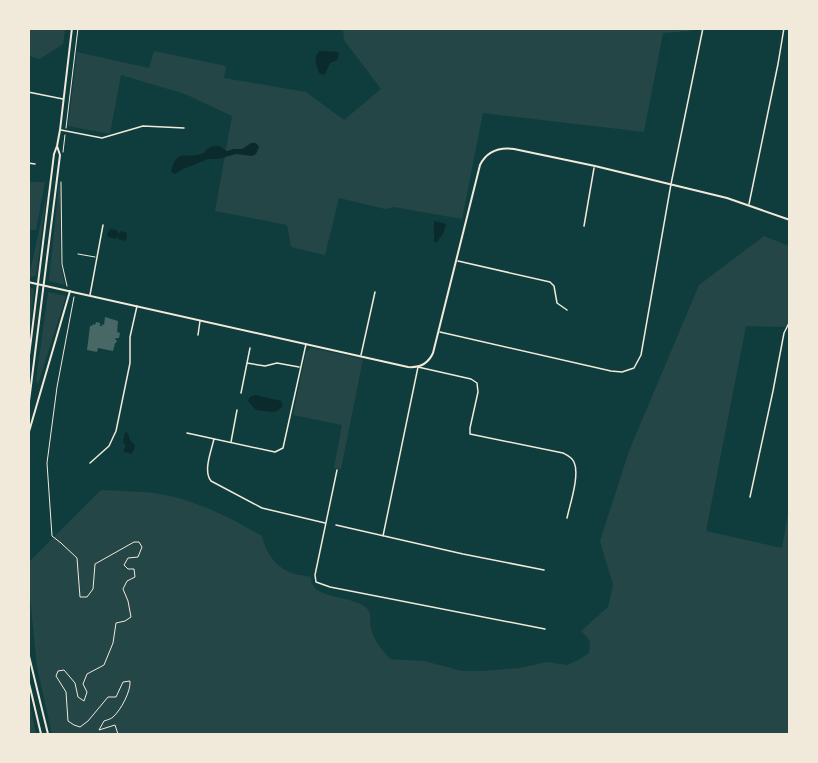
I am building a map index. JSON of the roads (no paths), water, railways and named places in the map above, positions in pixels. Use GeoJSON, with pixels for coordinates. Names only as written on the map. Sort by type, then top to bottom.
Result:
{"type":"FeatureCollection","features":[{"type":"Feature","properties":{"kind":"street"},"geometry":{"type":"LineString","coordinates":[[28,364],[72,28]]}},
{"type":"Feature","properties":{"kind":"street"},"geometry":{"type":"LineString","coordinates":[[439,332],[612,371],[622,372],[634,368],[641,355],[671,184],[703,28]]}},
{"type":"Feature","properties":{"kind":"street"},"geometry":{"type":"LineString","coordinates":[[749,205],[784,28]]}},
{"type":"Feature","properties":{"kind":"street"},"geometry":{"type":"LineString","coordinates":[[28,92],[64,99]]}},
{"type":"Feature","properties":{"kind":"street"},"geometry":{"type":"LineString","coordinates":[[60,130],[102,138],[143,126],[184,128]]}},
{"type":"Feature","properties":{"kind":"street"},"geometry":{"type":"LineString","coordinates":[[28,409],[60,155],[57,146]]}},
{"type":"Feature","properties":{"kind":"street"},"geometry":{"type":"LineString","coordinates":[[418,367],[431,359],[480,165],[487,155],[496,150],[514,149],[671,184],[749,205],[789,220]]}},
{"type":"Feature","properties":{"kind":"street"},"geometry":{"type":"LineString","coordinates":[[28,163],[34,164]]}},
{"type":"Feature","properties":{"kind":"street"},"geometry":{"type":"LineString","coordinates":[[584,226],[595,166]]}},
{"type":"Feature","properties":{"kind":"street"},"geometry":{"type":"LineString","coordinates":[[90,296],[103,225]]}},
{"type":"Feature","properties":{"kind":"street"},"geometry":{"type":"LineString","coordinates":[[457,261],[550,282],[554,286],[557,303],[567,310]]}},
{"type":"Feature","properties":{"kind":"street"},"geometry":{"type":"LineString","coordinates":[[28,282],[471,379],[477,383],[478,392],[470,434],[563,453],[575,463],[576,477],[567,518]]}},
{"type":"Feature","properties":{"kind":"street"},"geometry":{"type":"LineString","coordinates":[[28,435],[68,291]]}},
{"type":"Feature","properties":{"kind":"street"},"geometry":{"type":"LineString","coordinates":[[361,356],[375,292]]}},
{"type":"Feature","properties":{"kind":"street"},"geometry":{"type":"LineString","coordinates":[[90,463],[109,446],[116,431],[130,363],[130,337],[137,306]]}},
{"type":"Feature","properties":{"kind":"street"},"geometry":{"type":"LineString","coordinates":[[198,335],[201,320]]}},
{"type":"Feature","properties":{"kind":"street"},"geometry":{"type":"LineString","coordinates":[[750,497],[784,333],[789,321]]}},
{"type":"Feature","properties":{"kind":"street"},"geometry":{"type":"LineString","coordinates":[[187,433],[278,452],[283,448],[306,344]]}},
{"type":"Feature","properties":{"kind":"street"},"geometry":{"type":"LineString","coordinates":[[241,393],[250,348]]}},
{"type":"Feature","properties":{"kind":"street"},"geometry":{"type":"LineString","coordinates":[[247,363],[265,366],[277,363],[301,368]]}},
{"type":"Feature","properties":{"kind":"street"},"geometry":{"type":"LineString","coordinates":[[384,536],[418,367]]}},
{"type":"Feature","properties":{"kind":"street"},"geometry":{"type":"LineString","coordinates":[[231,443],[237,410]]}},
{"type":"Feature","properties":{"kind":"street"},"geometry":{"type":"LineString","coordinates":[[214,439],[207,471],[208,478],[262,508],[326,523]]}},
{"type":"Feature","properties":{"kind":"street"},"geometry":{"type":"LineString","coordinates":[[337,470],[314,580],[318,584],[545,629]]}},
{"type":"Feature","properties":{"kind":"street"},"geometry":{"type":"LineString","coordinates":[[336,525],[544,570]]}},
{"type":"Feature","properties":{"kind":"street"},"geometry":{"type":"LineString","coordinates":[[28,652],[48,735]]}},
{"type":"Feature","properties":{"kind":"street"},"geometry":{"type":"LineString","coordinates":[[28,679],[41,735]]}},
{"type":"Feature","properties":{"kind":"lane"},"geometry":{"type":"LineString","coordinates":[[78,254],[97,257]]}}]}
